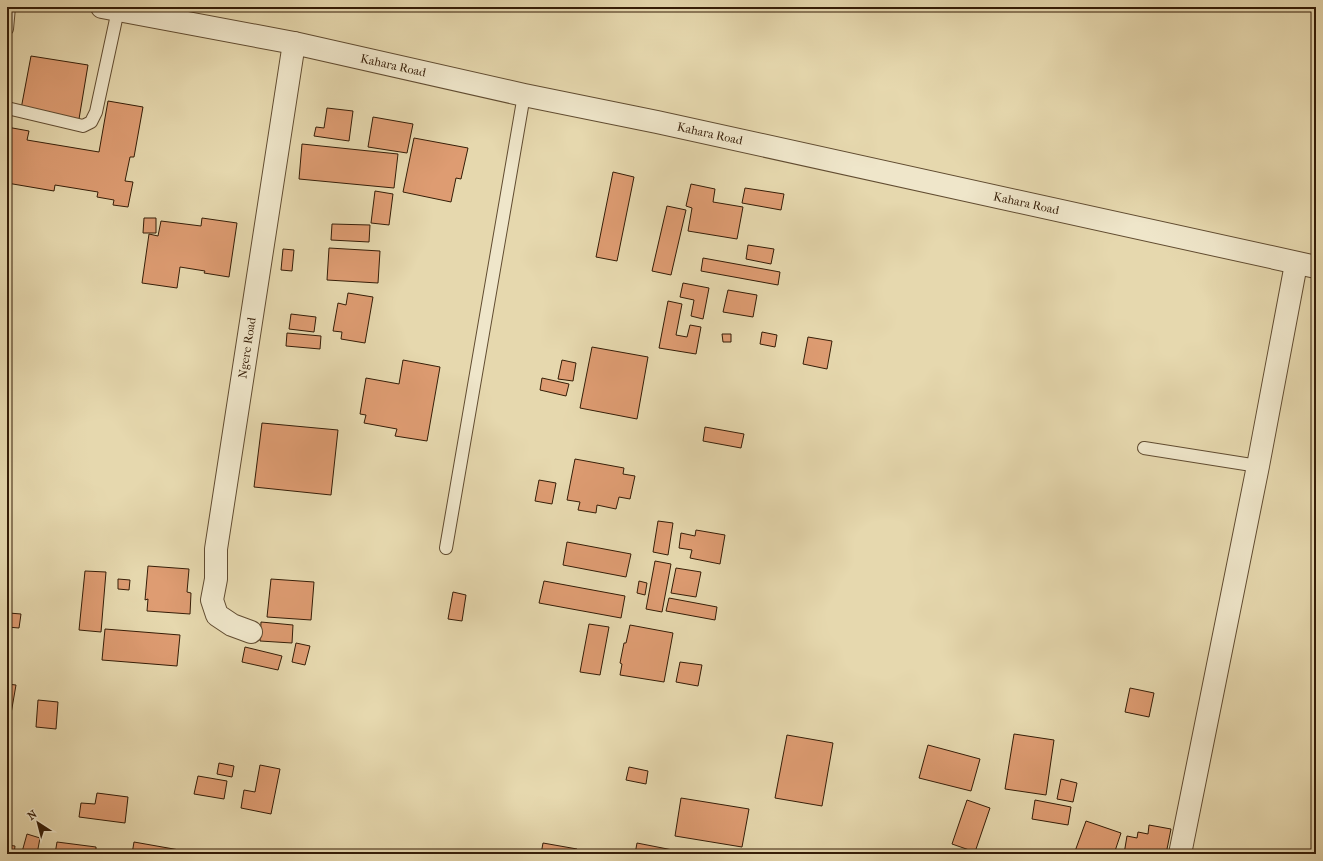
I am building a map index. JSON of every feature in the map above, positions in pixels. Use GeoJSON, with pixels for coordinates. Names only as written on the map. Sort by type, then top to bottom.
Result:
{"type":"FeatureCollection","features":[{"type":"Feature","properties":{"kind":"street","name":"Kahara Road"},"geometry":{"type":"LineString","coordinates":[[110,8],[294,43],[524,95],[665,124],[1306,265]]}},
{"type":"Feature","properties":{"kind":"street","name":"Ngere Road"},"geometry":{"type":"LineString","coordinates":[[251,632],[232,625],[217,615],[212,600],[216,579],[216,549],[294,43]]}},
{"type":"Feature","properties":{"kind":"street"},"geometry":{"type":"LineString","coordinates":[[1180,854],[1258,466],[1306,265]]}},
{"type":"Feature","properties":{"kind":"lane"},"geometry":{"type":"LineString","coordinates":[[7,29],[9,7]]}},
{"type":"Feature","properties":{"kind":"lane"},"geometry":{"type":"LineString","coordinates":[[7,108],[83,126],[91,122],[96,112],[110,8]]}},
{"type":"Feature","properties":{"kind":"lane"},"geometry":{"type":"LineString","coordinates":[[446,548],[524,95]]}},
{"type":"Feature","properties":{"kind":"lane"},"geometry":{"type":"LineString","coordinates":[[1144,448],[1258,466]]}},
{"type":"Feature","properties":{"kind":"building"},"geometry":{"type":"Polygon","coordinates":[[[31,56],[88,65],[79,119],[21,109],[31,56]]]}},
{"type":"Feature","properties":{"kind":"building"},"geometry":{"type":"Polygon","coordinates":[[[108,101],[143,107],[134,157],[130,157],[125,181],[133,182],[128,207],[113,205],[114,200],[97,197],[98,192],[55,185],[54,191],[7,183],[7,127],[29,131],[27,140],[99,152],[108,101]]]}},
{"type":"Feature","properties":{"kind":"building"},"geometry":{"type":"Polygon","coordinates":[[[327,108],[353,111],[349,141],[314,136],[316,127],[324,128],[327,108]]]}},
{"type":"Feature","properties":{"kind":"building"},"geometry":{"type":"Polygon","coordinates":[[[373,117],[413,124],[407,153],[368,147],[373,117]]]}},
{"type":"Feature","properties":{"kind":"building"},"geometry":{"type":"Polygon","coordinates":[[[414,138],[468,148],[461,179],[456,178],[451,202],[403,192],[414,138]]]}},
{"type":"Feature","properties":{"kind":"building"},"geometry":{"type":"Polygon","coordinates":[[[302,144],[398,154],[394,188],[299,179],[302,144]]]}},
{"type":"Feature","properties":{"kind":"building"},"geometry":{"type":"Polygon","coordinates":[[[613,172],[634,177],[617,261],[596,257],[613,172]]]}},
{"type":"Feature","properties":{"kind":"building"},"geometry":{"type":"Polygon","coordinates":[[[691,184],[715,189],[713,202],[743,207],[737,239],[688,231],[692,208],[686,206],[691,184]]]}},
{"type":"Feature","properties":{"kind":"building"},"geometry":{"type":"Polygon","coordinates":[[[745,188],[784,194],[781,210],[742,203],[745,188]]]}},
{"type":"Feature","properties":{"kind":"building"},"geometry":{"type":"Polygon","coordinates":[[[375,191],[393,194],[389,225],[371,223],[375,191]]]}},
{"type":"Feature","properties":{"kind":"building"},"geometry":{"type":"Polygon","coordinates":[[[667,206],[686,210],[671,275],[652,271],[667,206]]]}},
{"type":"Feature","properties":{"kind":"building"},"geometry":{"type":"Polygon","coordinates":[[[144,218],[156,218],[156,233],[143,233],[144,218]]]}},
{"type":"Feature","properties":{"kind":"building"},"geometry":{"type":"Polygon","coordinates":[[[202,218],[237,223],[229,277],[180,267],[177,288],[142,283],[149,234],[158,236],[161,221],[201,226],[202,218]]]}},
{"type":"Feature","properties":{"kind":"building"},"geometry":{"type":"Polygon","coordinates":[[[332,224],[370,225],[369,242],[331,240],[332,224]]]}},
{"type":"Feature","properties":{"kind":"building"},"geometry":{"type":"Polygon","coordinates":[[[748,245],[774,249],[771,264],[746,259],[748,245]]]}},
{"type":"Feature","properties":{"kind":"building"},"geometry":{"type":"Polygon","coordinates":[[[329,248],[380,251],[378,283],[327,280],[329,248]]]}},
{"type":"Feature","properties":{"kind":"building"},"geometry":{"type":"Polygon","coordinates":[[[283,249],[294,250],[292,271],[281,270],[283,249]]]}},
{"type":"Feature","properties":{"kind":"building"},"geometry":{"type":"Polygon","coordinates":[[[703,258],[780,272],[778,285],[701,271],[703,258]]]}},
{"type":"Feature","properties":{"kind":"building"},"geometry":{"type":"Polygon","coordinates":[[[683,283],[709,288],[703,319],[691,316],[694,300],[680,297],[683,283]]]}},
{"type":"Feature","properties":{"kind":"building"},"geometry":{"type":"Polygon","coordinates":[[[728,290],[757,295],[753,317],[723,312],[728,290]]]}},
{"type":"Feature","properties":{"kind":"building"},"geometry":{"type":"Polygon","coordinates":[[[348,293],[373,297],[365,343],[341,339],[342,332],[333,331],[338,303],[346,305],[348,293]]]}},
{"type":"Feature","properties":{"kind":"building"},"geometry":{"type":"Polygon","coordinates":[[[668,301],[682,304],[676,335],[687,337],[690,325],[701,327],[696,354],[659,348],[668,301]]]}},
{"type":"Feature","properties":{"kind":"building"},"geometry":{"type":"Polygon","coordinates":[[[291,314],[316,317],[314,332],[289,329],[291,314]]]}},
{"type":"Feature","properties":{"kind":"building"},"geometry":{"type":"Polygon","coordinates":[[[762,332],[777,335],[775,347],[760,344],[762,332]]]}},
{"type":"Feature","properties":{"kind":"building"},"geometry":{"type":"Polygon","coordinates":[[[287,333],[321,336],[320,349],[286,346],[287,333]]]}},
{"type":"Feature","properties":{"kind":"building"},"geometry":{"type":"Polygon","coordinates":[[[722,334],[731,334],[731,342],[723,342],[722,334]]]}},
{"type":"Feature","properties":{"kind":"building"},"geometry":{"type":"Polygon","coordinates":[[[808,337],[832,341],[827,369],[803,364],[808,337]]]}},
{"type":"Feature","properties":{"kind":"building"},"geometry":{"type":"Polygon","coordinates":[[[592,347],[648,357],[637,419],[580,408],[592,347]]]}},
{"type":"Feature","properties":{"kind":"building"},"geometry":{"type":"Polygon","coordinates":[[[403,360],[440,367],[427,441],[395,436],[397,429],[364,423],[366,415],[360,414],[366,378],[399,384],[403,360]]]}},
{"type":"Feature","properties":{"kind":"building"},"geometry":{"type":"Polygon","coordinates":[[[562,360],[576,363],[573,381],[558,379],[562,360]]]}},
{"type":"Feature","properties":{"kind":"building"},"geometry":{"type":"Polygon","coordinates":[[[542,378],[569,384],[566,396],[540,390],[542,378]]]}},
{"type":"Feature","properties":{"kind":"building"},"geometry":{"type":"Polygon","coordinates":[[[262,423],[338,430],[331,495],[254,487],[262,423]]]}},
{"type":"Feature","properties":{"kind":"building"},"geometry":{"type":"Polygon","coordinates":[[[705,427],[744,434],[741,448],[703,441],[705,427]]]}},
{"type":"Feature","properties":{"kind":"building"},"geometry":{"type":"Polygon","coordinates":[[[575,459],[624,468],[623,474],[635,476],[630,499],[619,497],[616,509],[597,505],[596,513],[578,510],[580,502],[567,500],[575,459]]]}},
{"type":"Feature","properties":{"kind":"building"},"geometry":{"type":"Polygon","coordinates":[[[539,480],[556,483],[552,504],[535,501],[539,480]]]}},
{"type":"Feature","properties":{"kind":"building"},"geometry":{"type":"Polygon","coordinates":[[[658,521],[673,523],[668,555],[653,552],[658,521]]]}},
{"type":"Feature","properties":{"kind":"building"},"geometry":{"type":"Polygon","coordinates":[[[696,530],[725,535],[720,564],[690,558],[692,550],[679,548],[681,533],[695,536],[696,530]]]}},
{"type":"Feature","properties":{"kind":"building"},"geometry":{"type":"Polygon","coordinates":[[[567,542],[631,554],[626,577],[563,565],[567,542]]]}},
{"type":"Feature","properties":{"kind":"building"},"geometry":{"type":"Polygon","coordinates":[[[655,561],[671,564],[662,612],[646,609],[655,561]]]}},
{"type":"Feature","properties":{"kind":"building"},"geometry":{"type":"Polygon","coordinates":[[[148,566],[189,569],[187,592],[191,593],[190,614],[147,611],[148,599],[145,600],[148,566]]]}},
{"type":"Feature","properties":{"kind":"building"},"geometry":{"type":"Polygon","coordinates":[[[676,568],[701,572],[696,597],[671,593],[676,568]]]}},
{"type":"Feature","properties":{"kind":"building"},"geometry":{"type":"Polygon","coordinates":[[[85,571],[106,572],[101,632],[79,630],[85,571]]]}},
{"type":"Feature","properties":{"kind":"building"},"geometry":{"type":"Polygon","coordinates":[[[118,579],[130,580],[129,590],[118,589],[118,579]]]}},
{"type":"Feature","properties":{"kind":"building"},"geometry":{"type":"Polygon","coordinates":[[[271,579],[314,582],[311,620],[267,617],[271,579]]]}},
{"type":"Feature","properties":{"kind":"building"},"geometry":{"type":"Polygon","coordinates":[[[544,581],[625,596],[621,618],[539,603],[544,581]]]}},
{"type":"Feature","properties":{"kind":"building"},"geometry":{"type":"Polygon","coordinates":[[[639,581],[647,583],[645,595],[637,593],[639,581]]]}},
{"type":"Feature","properties":{"kind":"building"},"geometry":{"type":"Polygon","coordinates":[[[453,592],[466,595],[462,621],[448,619],[453,592]]]}},
{"type":"Feature","properties":{"kind":"building"},"geometry":{"type":"Polygon","coordinates":[[[669,598],[717,607],[715,620],[666,611],[669,598]]]}},
{"type":"Feature","properties":{"kind":"building"},"geometry":{"type":"Polygon","coordinates":[[[9,613],[21,614],[19,628],[7,627],[9,613]]]}},
{"type":"Feature","properties":{"kind":"building"},"geometry":{"type":"Polygon","coordinates":[[[261,622],[293,625],[292,643],[260,641],[261,622]]]}},
{"type":"Feature","properties":{"kind":"building"},"geometry":{"type":"Polygon","coordinates":[[[589,624],[609,627],[600,675],[580,672],[589,624]]]}},
{"type":"Feature","properties":{"kind":"building"},"geometry":{"type":"Polygon","coordinates":[[[630,625],[673,633],[664,682],[620,675],[622,664],[620,663],[624,643],[626,643],[630,625]]]}},
{"type":"Feature","properties":{"kind":"building"},"geometry":{"type":"Polygon","coordinates":[[[105,629],[180,635],[177,666],[102,660],[105,629]]]}},
{"type":"Feature","properties":{"kind":"building"},"geometry":{"type":"Polygon","coordinates":[[[296,643],[310,646],[305,665],[292,662],[296,643]]]}},
{"type":"Feature","properties":{"kind":"building"},"geometry":{"type":"Polygon","coordinates":[[[245,647],[282,656],[278,670],[242,662],[245,647]]]}},
{"type":"Feature","properties":{"kind":"building"},"geometry":{"type":"Polygon","coordinates":[[[680,662],[702,665],[698,686],[676,682],[680,662]]]}},
{"type":"Feature","properties":{"kind":"building"},"geometry":{"type":"Polygon","coordinates":[[[7,684],[16,685],[8,731],[7,731],[7,684]]]}},
{"type":"Feature","properties":{"kind":"building"},"geometry":{"type":"Polygon","coordinates":[[[1130,688],[1154,693],[1149,717],[1125,712],[1130,688]]]}},
{"type":"Feature","properties":{"kind":"building"},"geometry":{"type":"Polygon","coordinates":[[[38,700],[58,702],[56,729],[36,727],[38,700]]]}},
{"type":"Feature","properties":{"kind":"building"},"geometry":{"type":"Polygon","coordinates":[[[1014,734],[1054,740],[1046,795],[1005,789],[1014,734]]]}},
{"type":"Feature","properties":{"kind":"building"},"geometry":{"type":"Polygon","coordinates":[[[787,735],[833,743],[822,806],[775,798],[787,735]]]}},
{"type":"Feature","properties":{"kind":"building"},"geometry":{"type":"Polygon","coordinates":[[[928,745],[980,759],[971,791],[919,778],[928,745]]]}},
{"type":"Feature","properties":{"kind":"building"},"geometry":{"type":"Polygon","coordinates":[[[219,763],[234,766],[232,777],[217,774],[219,763]]]}},
{"type":"Feature","properties":{"kind":"building"},"geometry":{"type":"Polygon","coordinates":[[[260,765],[280,769],[271,814],[241,808],[244,790],[255,792],[260,765]]]}},
{"type":"Feature","properties":{"kind":"building"},"geometry":{"type":"Polygon","coordinates":[[[629,767],[648,771],[646,784],[626,780],[629,767]]]}},
{"type":"Feature","properties":{"kind":"building"},"geometry":{"type":"Polygon","coordinates":[[[198,776],[227,781],[224,799],[194,794],[198,776]]]}},
{"type":"Feature","properties":{"kind":"building"},"geometry":{"type":"Polygon","coordinates":[[[1061,779],[1077,783],[1073,802],[1057,799],[1061,779]]]}},
{"type":"Feature","properties":{"kind":"building"},"geometry":{"type":"Polygon","coordinates":[[[97,793],[128,797],[125,823],[79,817],[81,803],[95,804],[97,793]]]}},
{"type":"Feature","properties":{"kind":"building"},"geometry":{"type":"Polygon","coordinates":[[[681,798],[749,809],[742,847],[675,836],[681,798]]]}},
{"type":"Feature","properties":{"kind":"building"},"geometry":{"type":"Polygon","coordinates":[[[967,800],[990,808],[975,852],[952,844],[967,800]]]}},
{"type":"Feature","properties":{"kind":"building"},"geometry":{"type":"Polygon","coordinates":[[[1035,800],[1071,807],[1068,825],[1032,819],[1035,800]]]}},
{"type":"Feature","properties":{"kind":"building"},"geometry":{"type":"Polygon","coordinates":[[[1086,821],[1121,833],[1114,854],[1074,854],[1086,821]]]}},
{"type":"Feature","properties":{"kind":"building"},"geometry":{"type":"Polygon","coordinates":[[[1149,825],[1171,829],[1166,854],[1124,854],[1127,836],[1137,838],[1138,832],[1148,834],[1149,825]]]}},
{"type":"Feature","properties":{"kind":"building"},"geometry":{"type":"Polygon","coordinates":[[[27,834],[40,838],[37,854],[22,852],[27,834]]]}},
{"type":"Feature","properties":{"kind":"building"},"geometry":{"type":"Polygon","coordinates":[[[57,842],[96,847],[96,854],[55,854],[57,842]]]}},
{"type":"Feature","properties":{"kind":"building"},"geometry":{"type":"Polygon","coordinates":[[[134,842],[202,854],[132,854],[134,842]]]}},
{"type":"Feature","properties":{"kind":"building"},"geometry":{"type":"Polygon","coordinates":[[[543,843],[577,849],[576,854],[541,854],[543,843]]]}},
{"type":"Feature","properties":{"kind":"building"},"geometry":{"type":"Polygon","coordinates":[[[637,843],[693,854],[635,854],[637,843]]]}},
{"type":"Feature","properties":{"kind":"building"},"geometry":{"type":"Polygon","coordinates":[[[7,845],[15,846],[14,854],[7,854],[7,845]]]}}]}
